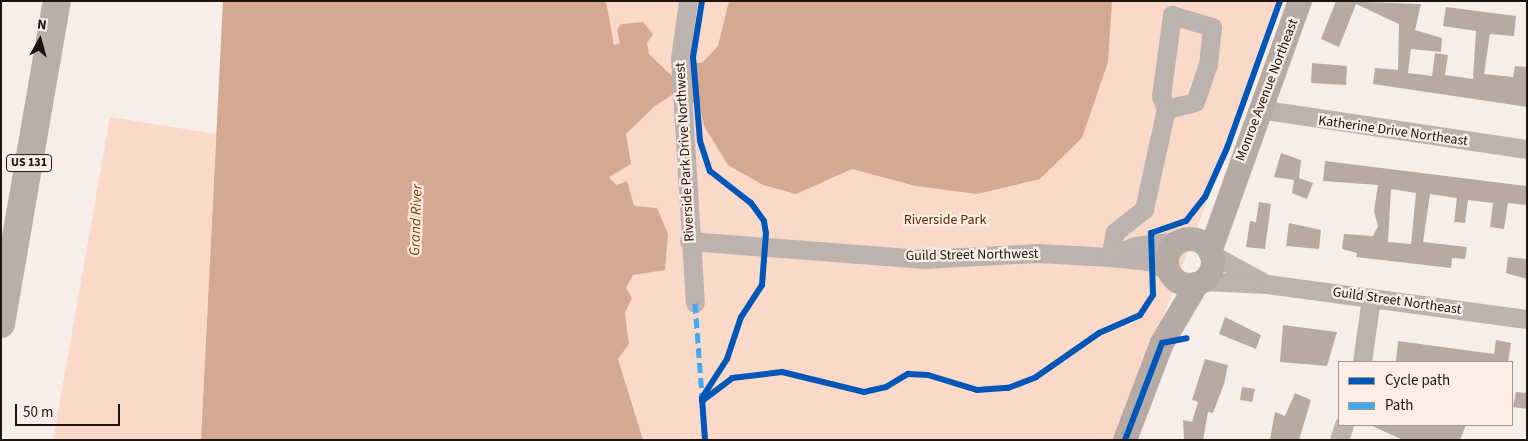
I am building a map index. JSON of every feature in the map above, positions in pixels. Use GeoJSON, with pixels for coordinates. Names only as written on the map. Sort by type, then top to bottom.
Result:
{"type":"FeatureCollection","features":[{"type":"Feature","properties":{"kind":"highway","name":"US 131"},"geometry":{"type":"LineString","coordinates":[[1,324],[57,1]]}},
{"type":"Feature","properties":{"kind":"main road","name":"Monroe Avenue Northeast"},"geometry":{"type":"LineString","coordinates":[[1211,253],[1233,179],[1300,1]]}},
{"type":"Feature","properties":{"kind":"main road","name":"Monroe Avenue Northeast"},"geometry":{"type":"LineString","coordinates":[[1182,240],[1233,179]]}},
{"type":"Feature","properties":{"kind":"main road"},"geometry":{"type":"LineString","coordinates":[[1125,440],[1162,344],[1200,282],[1212,269],[1211,253],[1198,240],[1182,240],[1167,258],[1169,273],[1162,344]]}},
{"type":"Feature","properties":{"kind":"main road"},"geometry":{"type":"LineString","coordinates":[[1169,273],[1182,284],[1200,282]]}},
{"type":"Feature","properties":{"kind":"street","name":"Riverside Park Drive Northwest"},"geometry":{"type":"LineString","coordinates":[[688,1],[680,59],[689,241],[695,303]]}},
{"type":"Feature","properties":{"kind":"street"},"geometry":{"type":"LineString","coordinates":[[1110,257],[1114,232],[1144,209],[1166,109],[1161,96],[1172,15],[1190,18],[1212,27],[1208,64],[1195,102],[1166,109]]}},
{"type":"Feature","properties":{"kind":"street","name":"Katherine Drive Northeast"},"geometry":{"type":"LineString","coordinates":[[1259,110],[1527,149]]}},
{"type":"Feature","properties":{"kind":"street","name":"Guild Street Northwest"},"geometry":{"type":"LineString","coordinates":[[1110,257],[1136,246],[1182,240]]}},
{"type":"Feature","properties":{"kind":"street","name":"Guild Street Northwest"},"geometry":{"type":"LineString","coordinates":[[689,241],[924,259],[1038,253],[1110,257],[1150,261],[1169,273]]}},
{"type":"Feature","properties":{"kind":"street","name":"Guild Street Northeast"},"geometry":{"type":"LineString","coordinates":[[1211,253],[1267,284]]}},
{"type":"Feature","properties":{"kind":"street","name":"Guild Street Northeast"},"geometry":{"type":"LineString","coordinates":[[1200,282],[1267,284],[1527,319]]}},
{"type":"Feature","properties":{"kind":"street"},"geometry":{"type":"LineString","coordinates":[[1362,361],[1371,298]]}},
{"type":"Feature","properties":{"kind":"street"},"geometry":{"type":"LineString","coordinates":[[1339,440],[1344,426]]}},
{"type":"Feature","properties":{"kind":"green space","name":"Riverside Park"},"geometry":{"type":"Polygon","coordinates":[[[606,1],[1284,1],[1116,440],[643,440],[618,359],[629,344],[625,313],[632,298],[626,288],[633,274],[634,206],[609,177],[626,134],[655,106],[647,43],[621,34],[620,44],[614,45],[606,1]]]}},
{"type":"Feature","properties":{"kind":"green space"},"geometry":{"type":"Polygon","coordinates":[[[110,117],[216,134],[201,440],[53,440],[110,117]]]}},
{"type":"Feature","properties":{"kind":"water","name":"Grand River"},"geometry":{"type":"Polygon","coordinates":[[[223,1],[606,1],[614,45],[620,43],[617,30],[621,24],[643,22],[653,34],[647,43],[649,54],[671,75],[689,72],[689,63],[702,63],[718,46],[729,1],[1112,1],[1108,62],[1082,138],[1040,179],[977,194],[916,186],[852,169],[796,194],[763,185],[728,165],[704,126],[699,103],[691,103],[689,94],[672,95],[655,106],[626,134],[631,164],[609,177],[616,185],[627,181],[634,206],[657,208],[668,234],[665,270],[633,275],[626,288],[632,298],[625,313],[629,344],[618,359],[643,440],[201,440],[223,1]]]}},
{"type":"Feature","properties":{"kind":"building"},"geometry":{"type":"Polygon","coordinates":[[[1336,1],[1421,4],[1415,30],[1442,38],[1441,52],[1411,49],[1408,73],[1432,76],[1435,53],[1448,55],[1445,75],[1473,79],[1476,31],[1443,26],[1446,7],[1516,16],[1514,36],[1490,34],[1484,74],[1513,77],[1515,66],[1527,67],[1527,107],[1373,84],[1375,68],[1398,70],[1399,24],[1356,4],[1339,47],[1321,39],[1336,1]]]}},
{"type":"Feature","properties":{"kind":"building"},"geometry":{"type":"Polygon","coordinates":[[[1312,63],[1347,66],[1346,85],[1311,83],[1312,63]]]}},
{"type":"Feature","properties":{"kind":"building"},"geometry":{"type":"Polygon","coordinates":[[[1281,153],[1301,160],[1299,178],[1313,183],[1307,199],[1292,193],[1294,180],[1274,177],[1281,153]]]}},
{"type":"Feature","properties":{"kind":"building"},"geometry":{"type":"Polygon","coordinates":[[[1325,161],[1527,186],[1527,205],[1508,203],[1504,229],[1490,227],[1493,203],[1468,200],[1465,223],[1454,222],[1457,198],[1430,194],[1423,242],[1467,247],[1465,259],[1452,258],[1451,268],[1356,257],[1357,253],[1342,249],[1344,234],[1373,236],[1378,226],[1374,211],[1378,185],[1323,181],[1325,161]],[[1391,189],[1388,242],[1411,244],[1416,193],[1391,189]]]}},
{"type":"Feature","properties":{"kind":"building"},"geometry":{"type":"Polygon","coordinates":[[[1259,202],[1271,204],[1265,249],[1246,247],[1250,221],[1256,222],[1259,202]]]}},
{"type":"Feature","properties":{"kind":"building"},"geometry":{"type":"Polygon","coordinates":[[[1289,223],[1321,230],[1319,249],[1286,246],[1289,223]]]}},
{"type":"Feature","properties":{"kind":"building"},"geometry":{"type":"Polygon","coordinates":[[[1508,257],[1527,259],[1527,279],[1506,273],[1508,257]]]}},
{"type":"Feature","properties":{"kind":"building"},"geometry":{"type":"Polygon","coordinates":[[[1225,317],[1261,335],[1256,349],[1219,334],[1225,317]]]}},
{"type":"Feature","properties":{"kind":"building"},"geometry":{"type":"Polygon","coordinates":[[[1283,325],[1337,332],[1327,366],[1280,362],[1283,325]]]}},
{"type":"Feature","properties":{"kind":"building"},"geometry":{"type":"Polygon","coordinates":[[[1496,340],[1511,343],[1508,361],[1396,361],[1398,341],[1494,354],[1496,340]]]}},
{"type":"Feature","properties":{"kind":"building"},"geometry":{"type":"Polygon","coordinates":[[[1205,359],[1228,365],[1224,384],[1213,413],[1208,412],[1203,440],[1184,440],[1183,420],[1192,422],[1198,402],[1192,400],[1205,359]]]}},
{"type":"Feature","properties":{"kind":"building"},"geometry":{"type":"Polygon","coordinates":[[[1242,387],[1255,389],[1252,402],[1240,400],[1242,387]]]}},
{"type":"Feature","properties":{"kind":"building"},"geometry":{"type":"Polygon","coordinates":[[[1516,392],[1527,393],[1527,409],[1513,407],[1516,392]]]}},
{"type":"Feature","properties":{"kind":"building"},"geometry":{"type":"Polygon","coordinates":[[[1295,393],[1311,400],[1299,440],[1270,440],[1275,412],[1285,416],[1295,393]]]}},
{"type":"Feature","properties":{"kind":"building"},"geometry":{"type":"Polygon","coordinates":[[[1372,426],[1466,426],[1460,440],[1403,440],[1372,426]]]}},
{"type":"Feature","properties":{"kind":"marked path"},"geometry":{"type":"LineString","coordinates":[[695,303],[702,396]]}},
{"type":"Feature","properties":{"kind":"cycle path"},"geometry":{"type":"LineString","coordinates":[[702,1],[693,57],[700,141],[710,171],[751,203],[764,221],[766,233],[762,285],[741,317],[727,359],[702,398],[705,440]]}},
{"type":"Feature","properties":{"kind":"cycle path"},"geometry":{"type":"LineString","coordinates":[[702,401],[732,378],[782,372],[864,392],[886,387],[908,374],[928,375],[977,390],[1008,388],[1036,377],[1099,333],[1140,315],[1153,295],[1151,233],[1186,221],[1205,197],[1227,148],[1280,1]]}},
{"type":"Feature","properties":{"kind":"cycle path"},"geometry":{"type":"LineString","coordinates":[[1125,440],[1162,343],[1187,338]]}}]}
